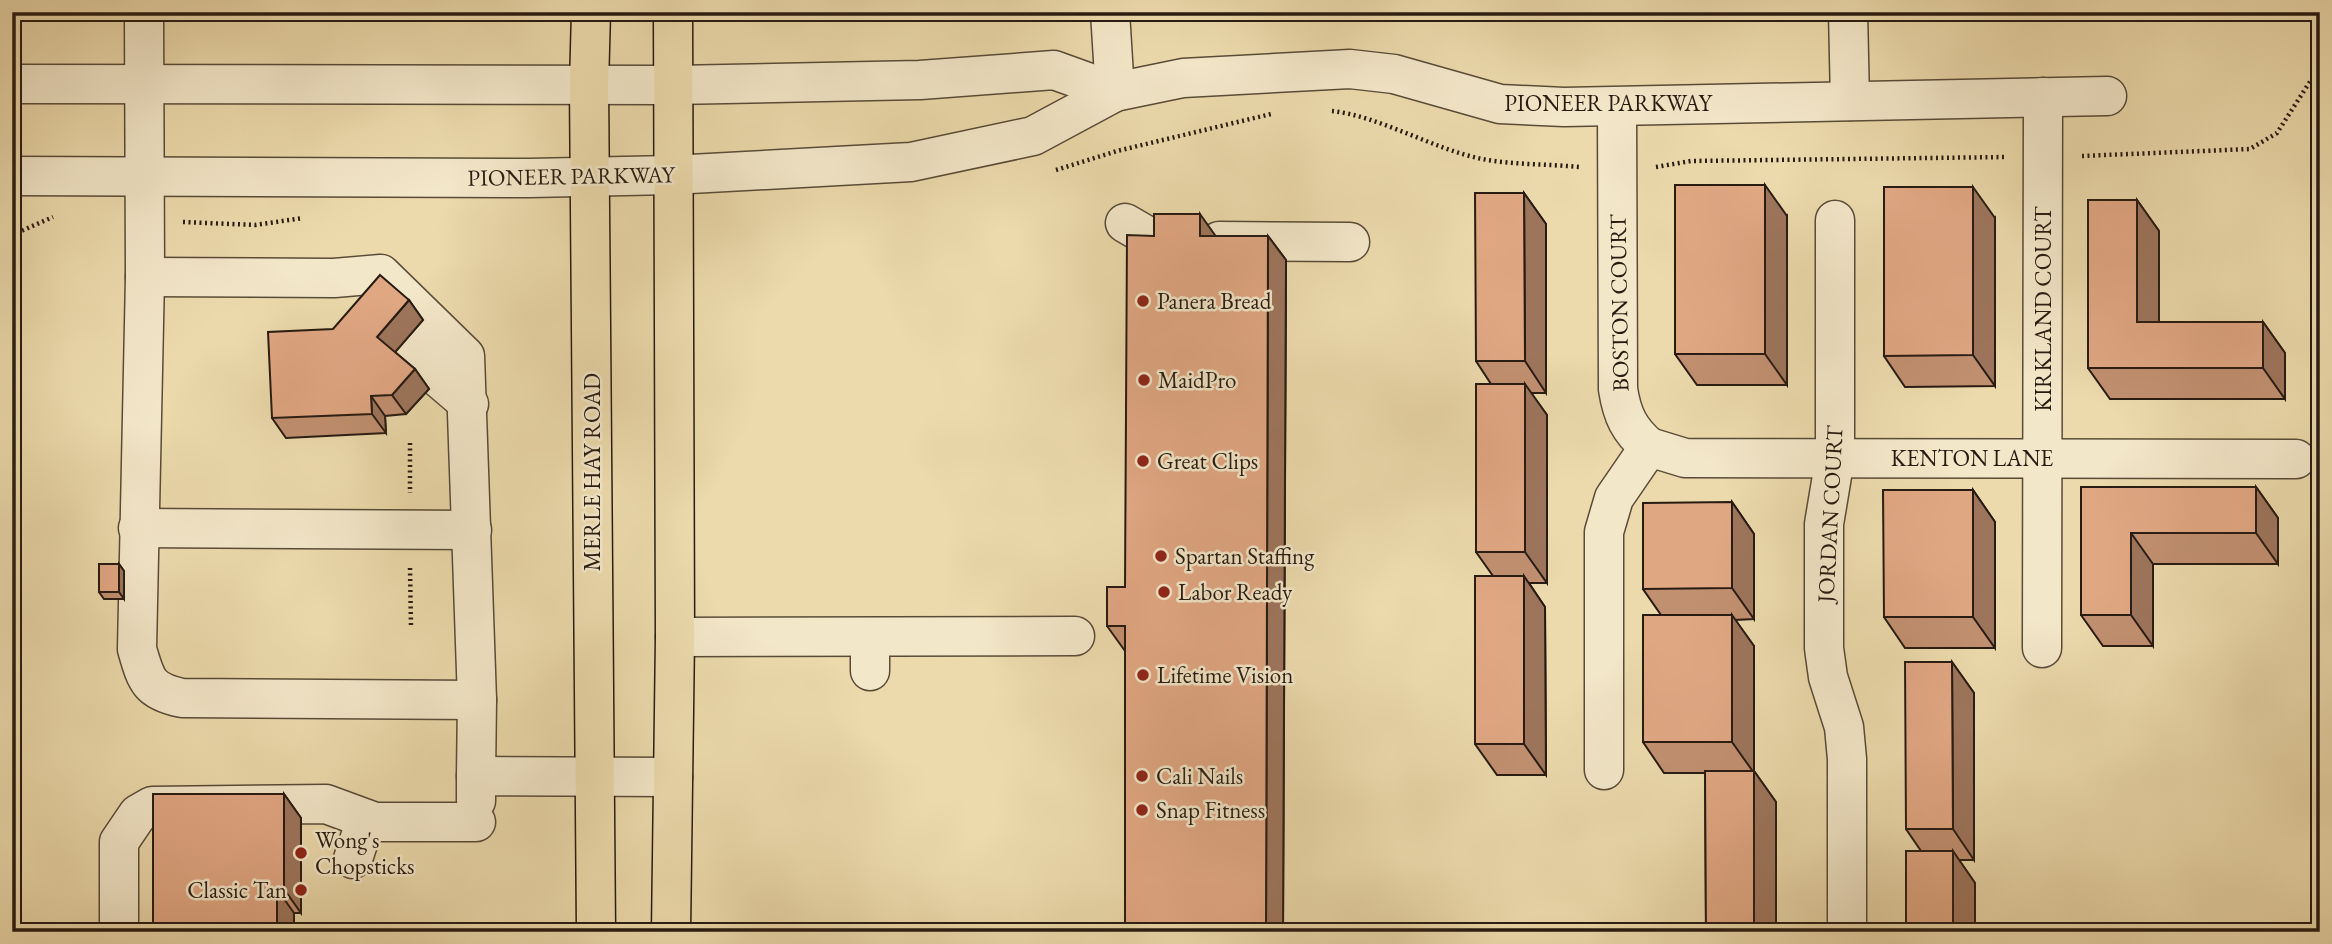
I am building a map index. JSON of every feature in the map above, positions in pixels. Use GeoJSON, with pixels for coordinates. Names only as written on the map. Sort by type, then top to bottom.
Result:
{"type":"FeatureCollection","features":[{"type":"Feature","properties":{"kind":"main road","name":"MERLE HAY ROAD"},"geometry":{"type":"LineString","coordinates":[[591,12],[589,86],[596,932]]}},
{"type":"Feature","properties":{"kind":"main road"},"geometry":{"type":"LineString","coordinates":[[671,932],[675,637],[673,12]]}},
{"type":"Feature","properties":{"kind":"street"},"geometry":{"type":"LineString","coordinates":[[144,12],[145,277],[136,649],[146,680],[161,693],[182,698],[477,700]]}},
{"type":"Feature","properties":{"kind":"street"},"geometry":{"type":"LineString","coordinates":[[12,84],[674,86],[920,80],[1054,70],[1115,92],[1110,12]]}},
{"type":"Feature","properties":{"kind":"street"},"geometry":{"type":"LineString","coordinates":[[1848,12],[1850,101]]}},
{"type":"Feature","properties":{"kind":"street","name":"PIONEER PARKWAY"},"geometry":{"type":"LineString","coordinates":[[12,176],[530,178],[590,174],[672,175],[911,162],[1033,136],[1115,92],[1183,78],[1350,69],[1394,74],[1500,104],[1617,107],[2108,96]]}},
{"type":"Feature","properties":{"kind":"street","name":"KIRKLAND COURT"},"geometry":{"type":"LineString","coordinates":[[2042,648],[2043,97]]}},
{"type":"Feature","properties":{"kind":"street","name":"BOSTON COURT"},"geometry":{"type":"LineString","coordinates":[[1617,107],[1618,389],[1622,411],[1632,433],[1649,447]]}},
{"type":"Feature","properties":{"kind":"street","name":"JORDAN COURT"},"geometry":{"type":"LineString","coordinates":[[1835,220],[1835,458],[1824,524],[1824,648],[1828,677],[1844,727],[1847,758],[1847,932]]}},
{"type":"Feature","properties":{"kind":"street"},"geometry":{"type":"LineString","coordinates":[[1125,223],[1156,241],[1171,241]]}},
{"type":"Feature","properties":{"kind":"street"},"geometry":{"type":"LineString","coordinates":[[1217,241],[1350,242]]}},
{"type":"Feature","properties":{"kind":"street"},"geometry":{"type":"LineString","coordinates":[[119,932],[119,842],[138,814],[152,806],[326,804],[375,822],[476,835],[477,700],[469,404],[465,356],[381,274],[334,278],[145,277]]}},
{"type":"Feature","properties":{"kind":"street"},"geometry":{"type":"LineString","coordinates":[[334,278],[366,310]]}},
{"type":"Feature","properties":{"kind":"street"},"geometry":{"type":"LineString","coordinates":[[401,346],[469,404]]}},
{"type":"Feature","properties":{"kind":"street"},"geometry":{"type":"LineString","coordinates":[[1604,771],[1605,524],[1614,498],[1649,447]]}},
{"type":"Feature","properties":{"kind":"street","name":"KENTON LANE"},"geometry":{"type":"LineString","coordinates":[[1649,447],[1685,458],[2296,459]]}},
{"type":"Feature","properties":{"kind":"street"},"geometry":{"type":"LineString","coordinates":[[138,528],[472,530]]}},
{"type":"Feature","properties":{"kind":"street"},"geometry":{"type":"LineString","coordinates":[[675,637],[870,654],[1075,636]]}},
{"type":"Feature","properties":{"kind":"street"},"geometry":{"type":"LineString","coordinates":[[476,776],[673,777]]}},
{"type":"Feature","properties":{"kind":"street"},"geometry":{"type":"LineString","coordinates":[[353,859],[366,819]]}},
{"type":"Feature","properties":{"kind":"path"},"geometry":{"type":"LineString","coordinates":[[1319,110],[1352,113],[1385,127],[1482,159],[1617,169],[1691,161],[2043,157],[2250,149],[2277,133],[2320,66]]}},
{"type":"Feature","properties":{"kind":"path"},"geometry":{"type":"LineString","coordinates":[[1045,173],[1117,151],[1275,113]]}},
{"type":"Feature","properties":{"kind":"building"},"geometry":{"type":"Polygon","coordinates":[[[1675,185],[1765,185],[1765,354],[1675,354],[1675,185]]]}},
{"type":"Feature","properties":{"kind":"building"},"geometry":{"type":"Polygon","coordinates":[[[1884,187],[1973,187],[1973,355],[1884,356],[1884,187]]]}},
{"type":"Feature","properties":{"kind":"building"},"geometry":{"type":"Polygon","coordinates":[[[1475,193],[1524,193],[1525,361],[1476,361],[1475,193]]]}},
{"type":"Feature","properties":{"kind":"building"},"geometry":{"type":"Polygon","coordinates":[[[2088,200],[2137,200],[2137,322],[2263,322],[2263,368],[2088,368],[2088,200]]]}},
{"type":"Feature","properties":{"kind":"building"},"geometry":{"type":"Polygon","coordinates":[[[1154,214],[1200,214],[1200,236],[1268,236],[1266,932],[1125,932],[1125,626],[1107,626],[1107,587],[1125,587],[1127,235],[1154,236],[1154,214]]]}},
{"type":"Feature","properties":{"kind":"building"},"geometry":{"type":"Polygon","coordinates":[[[380,275],[409,300],[377,337],[415,369],[392,395],[371,396],[372,414],[272,418],[268,332],[333,329],[380,275]]]}},
{"type":"Feature","properties":{"kind":"building"},"geometry":{"type":"Polygon","coordinates":[[[1476,384],[1525,384],[1525,552],[1476,552],[1476,384]]]}},
{"type":"Feature","properties":{"kind":"building"},"geometry":{"type":"Polygon","coordinates":[[[2081,487],[2256,487],[2256,533],[2131,533],[2131,615],[2081,615],[2081,487]]]}},
{"type":"Feature","properties":{"kind":"building"},"geometry":{"type":"Polygon","coordinates":[[[1883,490],[1973,490],[1973,617],[1884,617],[1883,490]]]}},
{"type":"Feature","properties":{"kind":"building"},"geometry":{"type":"Polygon","coordinates":[[[1732,502],[1732,588],[1643,589],[1643,503],[1732,502]]]}},
{"type":"Feature","properties":{"kind":"building"},"geometry":{"type":"Polygon","coordinates":[[[99,564],[119,564],[119,592],[99,592],[99,564]]]}},
{"type":"Feature","properties":{"kind":"building"},"geometry":{"type":"Polygon","coordinates":[[[1475,576],[1524,576],[1524,744],[1475,744],[1475,576]]]}},
{"type":"Feature","properties":{"kind":"building"},"geometry":{"type":"Polygon","coordinates":[[[1643,615],[1732,615],[1732,742],[1643,742],[1643,615]]]}},
{"type":"Feature","properties":{"kind":"building"},"geometry":{"type":"Polygon","coordinates":[[[1905,662],[1952,662],[1953,829],[1906,829],[1905,662]]]}},
{"type":"Feature","properties":{"kind":"building"},"geometry":{"type":"Polygon","coordinates":[[[1705,771],[1754,771],[1754,932],[1706,932],[1705,771]]]}},
{"type":"Feature","properties":{"kind":"building"},"geometry":{"type":"Polygon","coordinates":[[[153,794],[284,794],[284,889],[277,889],[277,932],[153,932],[153,794]]]}},
{"type":"Feature","properties":{"kind":"building"},"geometry":{"type":"Polygon","coordinates":[[[1906,851],[1953,851],[1953,932],[1906,932],[1906,851]]]}},
{"type":"Feature","properties":{"kind":"place","name":"Panera Bread"},"geometry":{"type":"Point","coordinates":[1143,301]}},
{"type":"Feature","properties":{"kind":"place","name":"MaidPro"},"geometry":{"type":"Point","coordinates":[1144,380]}},
{"type":"Feature","properties":{"kind":"place","name":"Great Clips"},"geometry":{"type":"Point","coordinates":[1143,461]}},
{"type":"Feature","properties":{"kind":"place","name":"Spartan Staffing"},"geometry":{"type":"Point","coordinates":[1161,556]}},
{"type":"Feature","properties":{"kind":"place","name":"Labor Ready"},"geometry":{"type":"Point","coordinates":[1164,592]}},
{"type":"Feature","properties":{"kind":"place","name":"Lifetime Vision"},"geometry":{"type":"Point","coordinates":[1143,675]}},
{"type":"Feature","properties":{"kind":"place","name":"Cali Nails"},"geometry":{"type":"Point","coordinates":[1142,776]}},
{"type":"Feature","properties":{"kind":"place","name":"Snap Fitness"},"geometry":{"type":"Point","coordinates":[1142,810]}},
{"type":"Feature","properties":{"kind":"place","name":"Wong's Chopsticks"},"geometry":{"type":"Point","coordinates":[301,853]}},
{"type":"Feature","properties":{"kind":"place","name":"Classic Tan"},"geometry":{"type":"Point","coordinates":[301,890]}}]}
